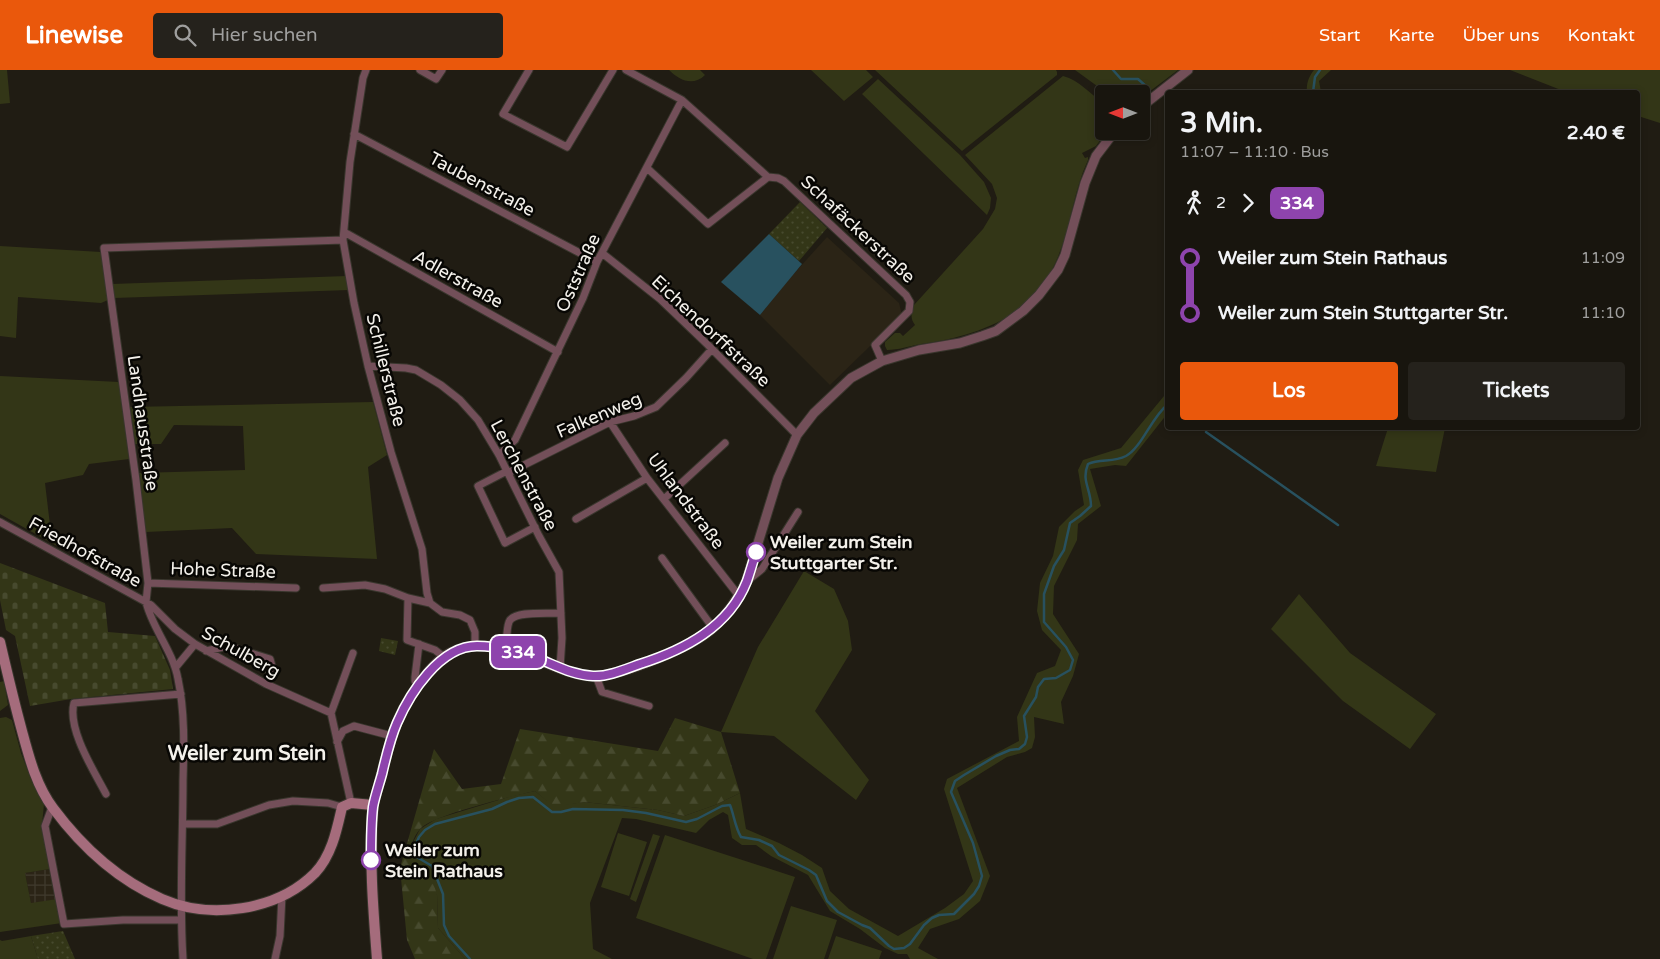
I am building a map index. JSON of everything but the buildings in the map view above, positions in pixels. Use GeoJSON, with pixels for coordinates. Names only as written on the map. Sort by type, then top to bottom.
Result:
{"type":"FeatureCollection","features":[{"type":"Feature","properties":{"kind":"main road"},"geometry":{"type":"LineString","coordinates":[[0,642],[30,764],[52,807],[85,848],[109,869],[163,900],[211,910],[241,908],[264,903],[282,895],[315,873],[323,861],[346,805],[373,805],[371,860],[377,959]]}},
{"type":"Feature","properties":{"kind":"street","name":"Schillerstraße"},"geometry":{"type":"LineString","coordinates":[[366,70],[354,134],[344,236],[354,303],[368,366],[390,452],[422,549],[430,604]]}},
{"type":"Feature","properties":{"kind":"street"},"geometry":{"type":"LineString","coordinates":[[420,70],[436,79],[442,70]]}},
{"type":"Feature","properties":{"kind":"street"},"geometry":{"type":"LineString","coordinates":[[529,70],[503,114],[567,147],[613,70]]}},
{"type":"Feature","properties":{"kind":"street","name":"Schafäckerstraße"},"geometry":{"type":"LineString","coordinates":[[626,70],[682,100],[768,177],[784,181],[906,295],[910,302],[909,311],[875,345],[882,361]]}},
{"type":"Feature","properties":{"kind":"street"},"geometry":{"type":"LineString","coordinates":[[1150,100],[1188,70]]}},
{"type":"Feature","properties":{"kind":"street","name":"Oststraße"},"geometry":{"type":"LineString","coordinates":[[499,455],[515,440],[583,298],[596,262],[682,100]]}},
{"type":"Feature","properties":{"kind":"street","name":"Taubenstraße"},"geometry":{"type":"LineString","coordinates":[[354,134],[596,262]]}},
{"type":"Feature","properties":{"kind":"street"},"geometry":{"type":"LineString","coordinates":[[373,805],[392,736],[406,704],[444,657],[453,652],[475,646],[506,649],[539,659],[572,673],[596,676],[628,668],[665,655],[685,646],[713,628],[739,596],[746,582],[778,478],[797,435],[814,413],[851,378],[882,361],[919,350],[960,343],[982,336],[996,330],[1034,300],[1058,270],[1065,255],[1085,182],[1096,156],[1108,140]]}},
{"type":"Feature","properties":{"kind":"street"},"geometry":{"type":"LineString","coordinates":[[647,168],[708,224],[768,177]]}},
{"type":"Feature","properties":{"kind":"street","name":"Landhausstraße"},"geometry":{"type":"LineString","coordinates":[[146,602],[148,583],[136,480],[104,248],[344,236]]}},
{"type":"Feature","properties":{"kind":"street","name":"Adlerstraße"},"geometry":{"type":"LineString","coordinates":[[344,236],[558,352]]}},
{"type":"Feature","properties":{"kind":"street","name":"Eichendorffstraße"},"geometry":{"type":"LineString","coordinates":[[602,253],[660,299],[797,435]]}},
{"type":"Feature","properties":{"kind":"street","name":"Falkenweg"},"geometry":{"type":"LineString","coordinates":[[535,527],[504,543],[478,486],[610,422],[634,416],[656,406],[686,378],[712,349]]}},
{"type":"Feature","properties":{"kind":"street","name":"Lerchenstraße"},"geometry":{"type":"LineString","coordinates":[[368,366],[416,370],[441,385],[460,400],[478,420],[499,455],[559,572],[562,638],[560,668]]}},
{"type":"Feature","properties":{"kind":"street","name":"Uhlandstraße"},"geometry":{"type":"LineString","coordinates":[[610,422],[647,478],[739,596]]}},
{"type":"Feature","properties":{"kind":"street"},"geometry":{"type":"LineString","coordinates":[[664,499],[725,444]]}},
{"type":"Feature","properties":{"kind":"street"},"geometry":{"type":"LineString","coordinates":[[576,519],[647,478]]}},
{"type":"Feature","properties":{"kind":"street"},"geometry":{"type":"LineString","coordinates":[[746,582],[762,570],[798,512]]}},
{"type":"Feature","properties":{"kind":"street","name":"Friedhofstraße"},"geometry":{"type":"LineString","coordinates":[[0,522],[146,602],[148,612],[160,632],[176,667],[181,694],[184,746],[180,920],[183,959]]}},
{"type":"Feature","properties":{"kind":"street"},"geometry":{"type":"LineString","coordinates":[[662,558],[713,628]]}},
{"type":"Feature","properties":{"kind":"street","name":"Hohe Straße"},"geometry":{"type":"LineString","coordinates":[[148,583],[296,588]]}},
{"type":"Feature","properties":{"kind":"street"},"geometry":{"type":"LineString","coordinates":[[323,588],[365,585],[385,588],[408,598],[430,604],[442,612],[460,615],[470,620],[475,632],[475,646]]}},
{"type":"Feature","properties":{"kind":"street"},"geometry":{"type":"LineString","coordinates":[[408,598],[407,640],[435,650],[444,657]]}},
{"type":"Feature","properties":{"kind":"street","name":"Schulberg"},"geometry":{"type":"LineString","coordinates":[[146,602],[194,644],[266,684],[331,713]]}},
{"type":"Feature","properties":{"kind":"street"},"geometry":{"type":"LineString","coordinates":[[506,649],[509,621],[513,616],[561,614]]}},
{"type":"Feature","properties":{"kind":"street"},"geometry":{"type":"LineString","coordinates":[[176,667],[194,644]]}},
{"type":"Feature","properties":{"kind":"street"},"geometry":{"type":"LineString","coordinates":[[419,644],[415,681],[420,685]]}},
{"type":"Feature","properties":{"kind":"street"},"geometry":{"type":"LineString","coordinates":[[206,651],[228,646],[270,659],[272,666],[266,684]]}},
{"type":"Feature","properties":{"kind":"street"},"geometry":{"type":"LineString","coordinates":[[183,824],[217,824],[269,805],[293,801],[346,805],[331,713],[353,653]]}},
{"type":"Feature","properties":{"kind":"street"},"geometry":{"type":"LineString","coordinates":[[596,676],[602,692],[649,706]]}},
{"type":"Feature","properties":{"kind":"street"},"geometry":{"type":"LineString","coordinates":[[106,794],[80,745],[73,715],[74,703],[181,694]]}},
{"type":"Feature","properties":{"kind":"street"},"geometry":{"type":"LineString","coordinates":[[337,742],[343,731],[354,726],[392,736]]}},
{"type":"Feature","properties":{"kind":"street"},"geometry":{"type":"LineString","coordinates":[[52,807],[45,826],[64,924],[123,920],[180,920]]}},
{"type":"Feature","properties":{"kind":"street"},"geometry":{"type":"LineString","coordinates":[[275,959],[280,936],[282,895]]}},
{"type":"Feature","properties":{"kind":"shaded area"},"geometry":{"type":"Polygon","coordinates":[[[827,237],[899,303],[902,315],[830,385],[760,315],[827,237]]]}},
{"type":"Feature","properties":{"kind":"shaded area"},"geometry":{"type":"Polygon","coordinates":[[[50,869],[57,899],[31,904],[25,873],[50,869]]]}},
{"type":"Feature","properties":{"kind":"green space"},"geometry":{"type":"Polygon","coordinates":[[[0,70],[7,70],[10,103],[0,104],[0,70]]]}},
{"type":"Feature","properties":{"kind":"green space"},"geometry":{"type":"Polygon","coordinates":[[[669,70],[700,70],[705,75],[696,81],[686,81],[677,77],[669,70]]]}},
{"type":"Feature","properties":{"kind":"green space"},"geometry":{"type":"Polygon","coordinates":[[[811,70],[866,70],[873,77],[844,101],[811,70]]]}},
{"type":"Feature","properties":{"kind":"green space"},"geometry":{"type":"Polygon","coordinates":[[[875,70],[1056,70],[1057,75],[962,151],[875,70]]]}},
{"type":"Feature","properties":{"kind":"green space"},"geometry":{"type":"Polygon","coordinates":[[[1075,70],[1178,70],[1150,91],[1150,85],[1096,85],[1075,70]]]}},
{"type":"Feature","properties":{"kind":"green space"},"geometry":{"type":"Polygon","coordinates":[[[1314,70],[1331,70],[1319,81],[1321,90],[1307,90],[1308,80],[1314,70]]]}},
{"type":"Feature","properties":{"kind":"green space"},"geometry":{"type":"Polygon","coordinates":[[[1510,70],[1660,70],[1660,123],[1640,117],[1640,90],[1561,90],[1510,70]]]}},
{"type":"Feature","properties":{"kind":"green space"},"geometry":{"type":"Polygon","coordinates":[[[1063,76],[1079,84],[1095,96],[1095,140],[1100,140],[1096,146],[1082,153],[1085,158],[1088,157],[1088,160],[1079,184],[1062,247],[1047,279],[1034,296],[1019,309],[983,329],[963,336],[887,350],[885,342],[895,333],[900,333],[903,336],[915,325],[911,315],[914,305],[983,229],[995,209],[997,198],[992,184],[965,155],[1063,76]]]}},
{"type":"Feature","properties":{"kind":"green space"},"geometry":{"type":"Polygon","coordinates":[[[878,79],[960,155],[984,182],[991,198],[987,215],[862,94],[878,79]]]}},
{"type":"Feature","properties":{"kind":"green space"},"geometry":{"type":"Polygon","coordinates":[[[800,202],[827,228],[799,261],[769,234],[800,202]]]}},
{"type":"Feature","properties":{"kind":"green space"},"geometry":{"type":"Polygon","coordinates":[[[0,246],[101,252],[108,300],[101,303],[18,297],[16,338],[0,336],[0,246]]]}},
{"type":"Feature","properties":{"kind":"green space"},"geometry":{"type":"Polygon","coordinates":[[[347,276],[349,290],[114,298],[112,284],[347,276]]]}},
{"type":"Feature","properties":{"kind":"green space"},"geometry":{"type":"Polygon","coordinates":[[[0,376],[119,382],[129,459],[89,464],[83,475],[45,483],[50,525],[57,546],[0,514],[0,376]]]}},
{"type":"Feature","properties":{"kind":"green space"},"geometry":{"type":"Polygon","coordinates":[[[1165,396],[1165,417],[1126,466],[1115,465],[1090,469],[1101,506],[1078,524],[1077,540],[1054,586],[1053,614],[1079,654],[1073,676],[1061,702],[1064,724],[1034,717],[1035,737],[1032,748],[1007,757],[957,788],[990,876],[980,901],[959,919],[930,929],[918,948],[938,959],[910,959],[907,954],[898,954],[885,948],[860,929],[830,911],[808,875],[771,856],[756,845],[742,845],[732,838],[728,815],[723,812],[709,820],[696,833],[636,819],[622,818],[590,903],[593,949],[612,959],[465,959],[438,928],[437,895],[410,858],[410,848],[420,829],[436,819],[535,791],[554,806],[584,802],[658,810],[684,816],[715,805],[740,793],[746,829],[779,843],[822,868],[830,891],[849,909],[898,936],[945,908],[964,894],[973,881],[944,789],[947,779],[1019,741],[1017,717],[1037,673],[1055,666],[1061,650],[1042,630],[1037,611],[1040,583],[1053,556],[1059,527],[1084,505],[1078,470],[1083,460],[1121,448],[1165,396]]]}},
{"type":"Feature","properties":{"kind":"green space"},"geometry":{"type":"Polygon","coordinates":[[[373,402],[387,455],[368,467],[377,559],[256,554],[232,528],[146,532],[138,473],[245,470],[243,426],[174,425],[161,444],[134,444],[129,407],[373,402]]]}},
{"type":"Feature","properties":{"kind":"green space"},"geometry":{"type":"Polygon","coordinates":[[[1387,430],[1445,430],[1436,472],[1376,466],[1387,430]]]}},
{"type":"Feature","properties":{"kind":"green space"},"geometry":{"type":"Polygon","coordinates":[[[0,563],[105,603],[108,632],[155,636],[170,670],[173,689],[71,699],[30,706],[15,636],[6,630],[0,600],[0,563]]]}},
{"type":"Feature","properties":{"kind":"green space"},"geometry":{"type":"Polygon","coordinates":[[[804,571],[834,589],[848,621],[852,650],[815,711],[869,780],[856,800],[774,736],[721,732],[758,647],[804,571]]]}},
{"type":"Feature","properties":{"kind":"green space"},"geometry":{"type":"Polygon","coordinates":[[[1299,594],[1350,653],[1436,714],[1410,749],[1343,701],[1271,629],[1299,594]]]}},
{"type":"Feature","properties":{"kind":"green space"},"geometry":{"type":"Polygon","coordinates":[[[381,638],[398,641],[395,655],[379,651],[381,638]]]}},
{"type":"Feature","properties":{"kind":"green space"},"geometry":{"type":"Polygon","coordinates":[[[4,681],[8,705],[0,711],[0,682],[4,681]]]}},
{"type":"Feature","properties":{"kind":"green space"},"geometry":{"type":"Polygon","coordinates":[[[6,717],[12,720],[21,753],[31,779],[44,804],[42,825],[50,869],[25,873],[31,903],[57,899],[62,923],[0,932],[0,718],[6,717]]]}},
{"type":"Feature","properties":{"kind":"green space"},"geometry":{"type":"Polygon","coordinates":[[[675,718],[721,732],[740,793],[715,805],[684,816],[658,810],[584,802],[554,807],[535,791],[456,812],[427,824],[415,836],[410,858],[429,868],[437,895],[438,928],[465,959],[415,959],[407,940],[400,868],[434,749],[462,789],[501,784],[520,729],[658,751],[675,718]]]}},
{"type":"Feature","properties":{"kind":"green space"},"geometry":{"type":"Polygon","coordinates":[[[618,833],[647,842],[629,896],[601,887],[618,833]]]}},
{"type":"Feature","properties":{"kind":"green space"},"geometry":{"type":"Polygon","coordinates":[[[653,834],[660,836],[636,902],[630,899],[653,834]]]}},
{"type":"Feature","properties":{"kind":"green space"},"geometry":{"type":"Polygon","coordinates":[[[665,835],[795,877],[766,959],[753,959],[636,918],[665,835]]]}},
{"type":"Feature","properties":{"kind":"green space"},"geometry":{"type":"Polygon","coordinates":[[[791,906],[837,920],[824,959],[773,959],[791,906]]]}},
{"type":"Feature","properties":{"kind":"green space"},"geometry":{"type":"Polygon","coordinates":[[[63,931],[75,959],[38,959],[31,936],[63,931]]]}},
{"type":"Feature","properties":{"kind":"green space"},"geometry":{"type":"Polygon","coordinates":[[[31,936],[38,959],[0,959],[0,940],[31,936]]]}},
{"type":"Feature","properties":{"kind":"green space"},"geometry":{"type":"Polygon","coordinates":[[[836,936],[882,951],[879,959],[828,959],[836,936]]]}},
{"type":"Feature","properties":{"kind":"water"},"geometry":{"type":"Polygon","coordinates":[[[769,234],[802,264],[760,315],[721,282],[769,234]]]}},
{"type":"Feature","properties":{"kind":"waterway"},"geometry":{"type":"LineString","coordinates":[[1113,70],[1121,79],[1138,79],[1145,85]]}},
{"type":"Feature","properties":{"kind":"waterway"},"geometry":{"type":"LineString","coordinates":[[1313,90],[1315,77],[1320,70]]}},
{"type":"Feature","properties":{"kind":"waterway"},"geometry":{"type":"LineString","coordinates":[[470,959],[449,936],[444,925],[443,894],[432,866],[415,856],[414,849],[419,837],[425,830],[435,824],[492,809],[519,798],[533,797],[552,812],[573,809],[623,810],[686,822],[697,819],[722,806],[730,805],[741,837],[759,840],[772,846],[779,855],[816,875],[827,901],[838,912],[870,928],[894,949],[904,948],[910,944],[924,925],[932,918],[939,915],[954,914],[974,894],[982,876],[973,843],[951,792],[955,781],[996,756],[1010,750],[1019,749],[1025,744],[1027,737],[1024,716],[1036,697],[1038,687],[1044,679],[1056,678],[1070,670],[1073,660],[1066,647],[1044,622],[1044,594],[1054,566],[1064,550],[1070,523],[1091,506],[1086,480],[1088,464],[1121,458],[1132,452],[1165,407]]}},
{"type":"Feature","properties":{"kind":"waterway"},"geometry":{"type":"LineString","coordinates":[[1206,432],[1338,525]]}},
{"type":"Feature","properties":{"kind":"bus line","name":"334"},"geometry":{"type":"LineString","coordinates":[[371,860],[373,805],[396,725],[406,704],[431,670],[444,657],[463,648],[475,646],[506,649],[539,659],[572,673],[596,676],[647,662],[676,651],[713,628],[739,596],[756,552]]}},
{"type":"Feature","properties":{"kind":"place","name":"Weiler zum Stein Stuttgarter Str."},"geometry":{"type":"Point","coordinates":[756,552]}},
{"type":"Feature","properties":{"kind":"place","name":"Weiler zum Stein Rathaus"},"geometry":{"type":"Point","coordinates":[371,860]}},
{"type":"Feature","properties":{"kind":"district","name":"Weiler zum Stein"},"geometry":{"type":"Point","coordinates":[247,754]}}]}
